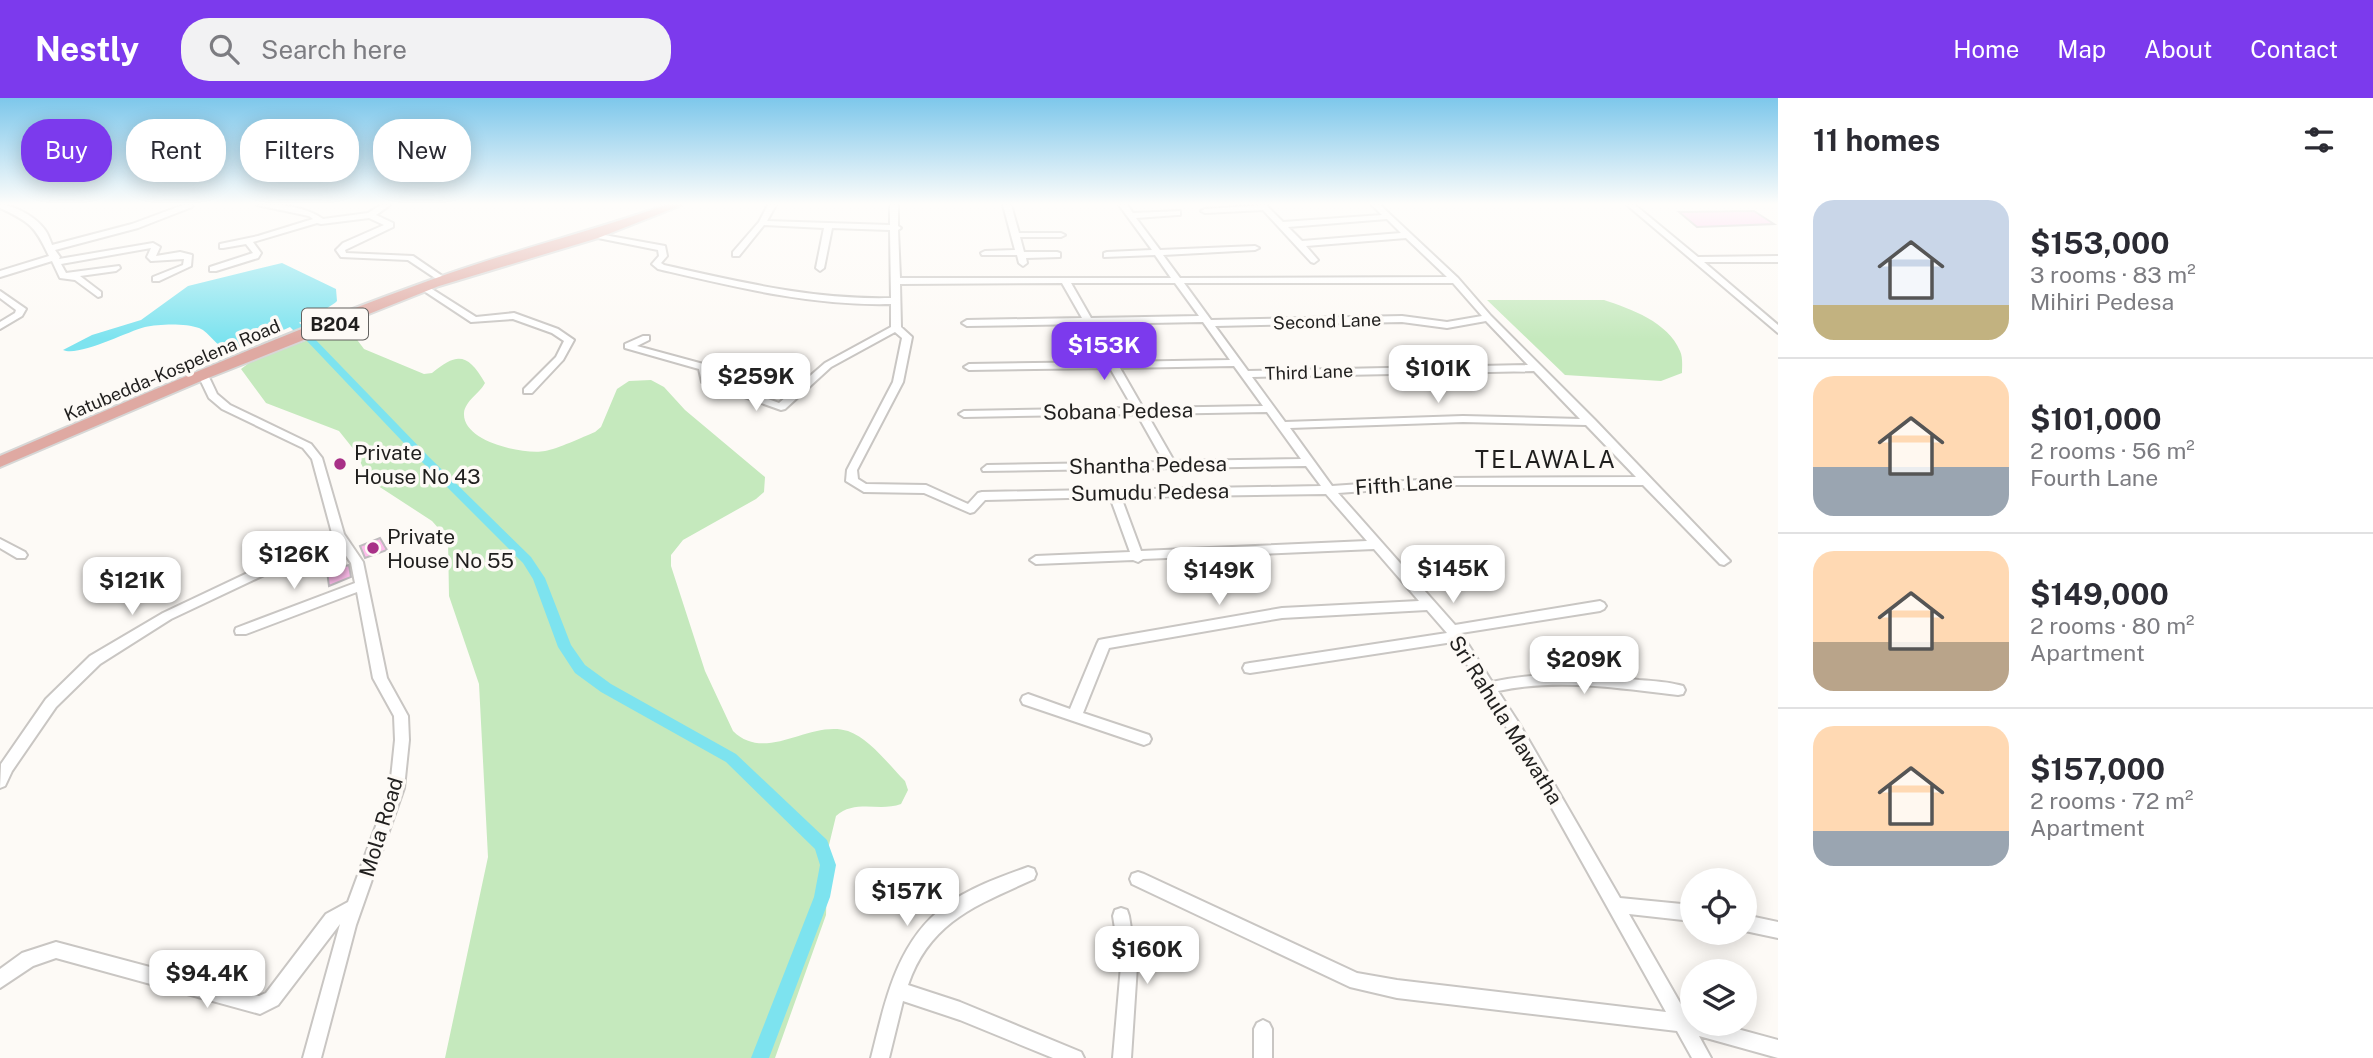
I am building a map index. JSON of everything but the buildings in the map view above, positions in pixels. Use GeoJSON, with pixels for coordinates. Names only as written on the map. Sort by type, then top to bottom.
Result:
{"type":"FeatureCollection","features":[{"type":"Feature","properties":{"kind":"main road","name":"Katubedda-Kospelena Road"},"geometry":{"type":"LineString","coordinates":[[0,462],[203,375],[424,287],[544,250]]}},
{"type":"Feature","properties":{"kind":"street"},"geometry":{"type":"LineString","coordinates":[[52,250],[63,276]]}},
{"type":"Feature","properties":{"kind":"street"},"geometry":{"type":"LineString","coordinates":[[0,274],[72,250]]}},
{"type":"Feature","properties":{"kind":"street"},"geometry":{"type":"LineString","coordinates":[[55,256],[110,250]]}},
{"type":"Feature","properties":{"kind":"street"},"geometry":{"type":"LineString","coordinates":[[155,250],[151,257],[154,260],[180,255],[188,257],[187,266],[156,279]]}},
{"type":"Feature","properties":{"kind":"street"},"geometry":{"type":"LineString","coordinates":[[213,269],[255,256],[257,253],[255,250]]}},
{"type":"Feature","properties":{"kind":"street"},"geometry":{"type":"LineString","coordinates":[[340,250],[344,255],[410,258],[444,280]]}},
{"type":"Feature","properties":{"kind":"street"},"geometry":{"type":"LineString","coordinates":[[662,250],[663,256],[656,264],[661,267],[785,297],[847,303],[895,301]]}},
{"type":"Feature","properties":{"kind":"street"},"geometry":{"type":"LineString","coordinates":[[736,254],[740,250]]}},
{"type":"Feature","properties":{"kind":"street"},"geometry":{"type":"LineString","coordinates":[[820,268],[823,250]]}},
{"type":"Feature","properties":{"kind":"street"},"geometry":{"type":"LineString","coordinates":[[896,328],[897,250]]}},
{"type":"Feature","properties":{"kind":"street"},"geometry":{"type":"LineString","coordinates":[[1019,250],[1021,256]]}},
{"type":"Feature","properties":{"kind":"street","name":"Sri Rahula Mawatha"},"geometry":{"type":"LineString","coordinates":[[1155,250],[1206,321],[1249,374],[1329,490],[1454,634],[1515,729],[1680,1016]]}},
{"type":"Feature","properties":{"kind":"street"},"geometry":{"type":"LineString","coordinates":[[1107,255],[1220,250]]}},
{"type":"Feature","properties":{"kind":"street"},"geometry":{"type":"LineString","coordinates":[[1305,250],[1314,260]]}},
{"type":"Feature","properties":{"kind":"street"},"geometry":{"type":"LineString","coordinates":[[1423,250],[1455,280],[1488,318],[1724,561]]}},
{"type":"Feature","properties":{"kind":"street"},"geometry":{"type":"LineString","coordinates":[[1683,250],[1778,330]]}},
{"type":"Feature","properties":{"kind":"street"},"geometry":{"type":"LineString","coordinates":[[985,253],[1057,256]]}},
{"type":"Feature","properties":{"kind":"street"},"geometry":{"type":"LineString","coordinates":[[1695,260],[1778,259]]}},
{"type":"Feature","properties":{"kind":"street"},"geometry":{"type":"LineString","coordinates":[[63,276],[116,268]]}},
{"type":"Feature","properties":{"kind":"street"},"geometry":{"type":"LineString","coordinates":[[63,276],[78,278],[98,294]]}},
{"type":"Feature","properties":{"kind":"street"},"geometry":{"type":"LineString","coordinates":[[896,281],[1066,283],[1455,280]]}},
{"type":"Feature","properties":{"kind":"street"},"geometry":{"type":"LineString","coordinates":[[1066,283],[1171,465]]}},
{"type":"Feature","properties":{"kind":"street"},"geometry":{"type":"LineString","coordinates":[[424,287],[474,320],[514,316],[555,331],[569,340],[560,358],[528,391]]}},
{"type":"Feature","properties":{"kind":"street"},"geometry":{"type":"LineString","coordinates":[[0,294],[21,309],[12,320],[0,326]]}},
{"type":"Feature","properties":{"kind":"street","name":"Second Lane"},"geometry":{"type":"LineString","coordinates":[[967,323],[1402,319],[1447,325],[1488,318]]}},
{"type":"Feature","properties":{"kind":"street"},"geometry":{"type":"LineString","coordinates":[[646,338],[628,346],[704,367],[705,380],[781,407],[828,365],[896,328]]}},
{"type":"Feature","properties":{"kind":"street"},"geometry":{"type":"LineString","coordinates":[[896,328],[908,337],[898,382],[852,470],[852,481],[864,488],[926,489],[970,509],[975,505]]}},
{"type":"Feature","properties":{"kind":"street"},"geometry":{"type":"LineString","coordinates":[[969,367],[1239,363]]}},
{"type":"Feature","properties":{"kind":"street","name":"Third Lane"},"geometry":{"type":"LineString","coordinates":[[1249,374],[1537,368]]}},
{"type":"Feature","properties":{"kind":"street","name":"Mola Road"},"geometry":{"type":"LineString","coordinates":[[203,375],[213,396],[226,407],[307,446],[317,458],[338,535],[357,562],[380,678],[401,716],[402,740],[397,788],[368,875],[354,907],[312,1058]]}},
{"type":"Feature","properties":{"kind":"street","name":"Sobana Pedesa"},"geometry":{"type":"LineString","coordinates":[[964,414],[1272,409]]}},
{"type":"Feature","properties":{"kind":"street"},"geometry":{"type":"LineString","coordinates":[[1285,425],[1463,419],[1591,422]]}},
{"type":"Feature","properties":{"kind":"street","name":"Shantha Pedesa"},"geometry":{"type":"LineString","coordinates":[[987,470],[1309,462]]}},
{"type":"Feature","properties":{"kind":"street","name":"Fifth Lane"},"geometry":{"type":"LineString","coordinates":[[1329,490],[1386,483],[1482,480],[1647,481]]}},
{"type":"Feature","properties":{"kind":"street","name":"Sumudu Pedesa"},"geometry":{"type":"LineString","coordinates":[[975,505],[982,496],[1329,490]]}},
{"type":"Feature","properties":{"kind":"street"},"geometry":{"type":"LineString","coordinates":[[1114,493],[1138,558]]}},
{"type":"Feature","properties":{"kind":"street"},"geometry":{"type":"LineString","coordinates":[[0,782],[6,768],[51,704],[95,660],[167,617],[338,535]]}},
{"type":"Feature","properties":{"kind":"street"},"geometry":{"type":"LineString","coordinates":[[0,543],[21,555]]}},
{"type":"Feature","properties":{"kind":"street"},"geometry":{"type":"LineString","coordinates":[[1036,560],[1138,558],[1377,545]]}},
{"type":"Feature","properties":{"kind":"street"},"geometry":{"type":"LineString","coordinates":[[241,631],[362,585]]}},
{"type":"Feature","properties":{"kind":"street"},"geometry":{"type":"LineString","coordinates":[[1075,715],[1104,644],[1282,613],[1431,606]]}},
{"type":"Feature","properties":{"kind":"street"},"geometry":{"type":"LineString","coordinates":[[1250,668],[1454,634],[1600,606]]}},
{"type":"Feature","properties":{"kind":"street"},"geometry":{"type":"LineString","coordinates":[[1488,688],[1539,678],[1600,678],[1678,690]]}},
{"type":"Feature","properties":{"kind":"street"},"geometry":{"type":"LineString","coordinates":[[1028,700],[1144,739]]}},
{"type":"Feature","properties":{"kind":"street"},"geometry":{"type":"LineString","coordinates":[[880,1058],[897,990],[915,946],[951,911],[1028,874]]}},
{"type":"Feature","properties":{"kind":"street"},"geometry":{"type":"LineString","coordinates":[[1138,879],[1356,981],[1680,1022]]}},
{"type":"Feature","properties":{"kind":"street"},"geometry":{"type":"LineString","coordinates":[[1616,905],[1680,913]]}},
{"type":"Feature","properties":{"kind":"street"},"geometry":{"type":"LineString","coordinates":[[0,979],[28,959],[56,950],[260,1005],[272,999],[332,920],[354,907]]}},
{"type":"Feature","properties":{"kind":"street"},"geometry":{"type":"LineString","coordinates":[[1121,916],[1129,966],[1122,1058]]}},
{"type":"Feature","properties":{"kind":"street"},"geometry":{"type":"LineString","coordinates":[[1757,926],[1778,930]]}},
{"type":"Feature","properties":{"kind":"street"},"geometry":{"type":"LineString","coordinates":[[897,990],[960,1011],[1075,1058]]}},
{"type":"Feature","properties":{"kind":"street"},"geometry":{"type":"LineString","coordinates":[[1263,1029],[1264,1058]]}},
{"type":"Feature","properties":{"kind":"street","name":"Sri Rahula Mawatha"},"geometry":{"type":"LineString","coordinates":[[1691,1036],[1702,1058]]}},
{"type":"Feature","properties":{"kind":"street"},"geometry":{"type":"LineString","coordinates":[[1731,1036],[1778,1049]]}},
{"type":"Feature","properties":{"kind":"green space"},"geometry":{"type":"Polygon","coordinates":[[[1487,300],[1604,300],[1626,308],[1648,318],[1667,332],[1681,353],[1682,373],[1661,381],[1565,375],[1487,300]]]}},
{"type":"Feature","properties":{"kind":"green space"},"geometry":{"type":"Polygon","coordinates":[[[340,328],[352,333],[364,349],[424,374],[432,373],[448,361],[467,361],[485,383],[465,409],[466,423],[483,439],[496,444],[535,452],[570,443],[601,427],[617,389],[629,381],[651,380],[664,387],[685,410],[765,477],[764,492],[756,499],[683,540],[671,555],[671,566],[705,671],[733,731],[746,740],[774,742],[819,731],[848,731],[879,753],[905,781],[908,790],[901,804],[851,808],[836,816],[828,849],[826,915],[775,1058],[445,1058],[488,857],[479,684],[449,596],[448,539],[432,521],[369,480],[355,451],[339,431],[266,403],[241,369],[253,360],[340,328]]]}},
{"type":"Feature","properties":{"kind":"water"},"geometry":{"type":"Polygon","coordinates":[[[282,263],[336,289],[337,301],[285,329],[229,349],[221,346],[199,328],[187,325],[157,325],[80,350],[63,350],[92,335],[141,320],[188,286],[282,263]]]}},
{"type":"Feature","properties":{"kind":"waterway"},"geometry":{"type":"LineString","coordinates":[[295,324],[304,333]]}},
{"type":"Feature","properties":{"kind":"waterway"},"geometry":{"type":"LineString","coordinates":[[309,338],[527,560],[539,578],[565,647],[580,669],[606,688],[731,758],[822,845],[828,865],[822,897],[760,1058]]}},
{"type":"Feature","properties":{"kind":"place","name":"Private House No 43"},"geometry":{"type":"Point","coordinates":[340,464]}},
{"type":"Feature","properties":{"kind":"place","name":"Private House No 55"},"geometry":{"type":"Point","coordinates":[373,548]}},
{"type":"Feature","properties":{"kind":"district","name":"TELAWALA"},"geometry":{"type":"Point","coordinates":[1546,459]}}]}
